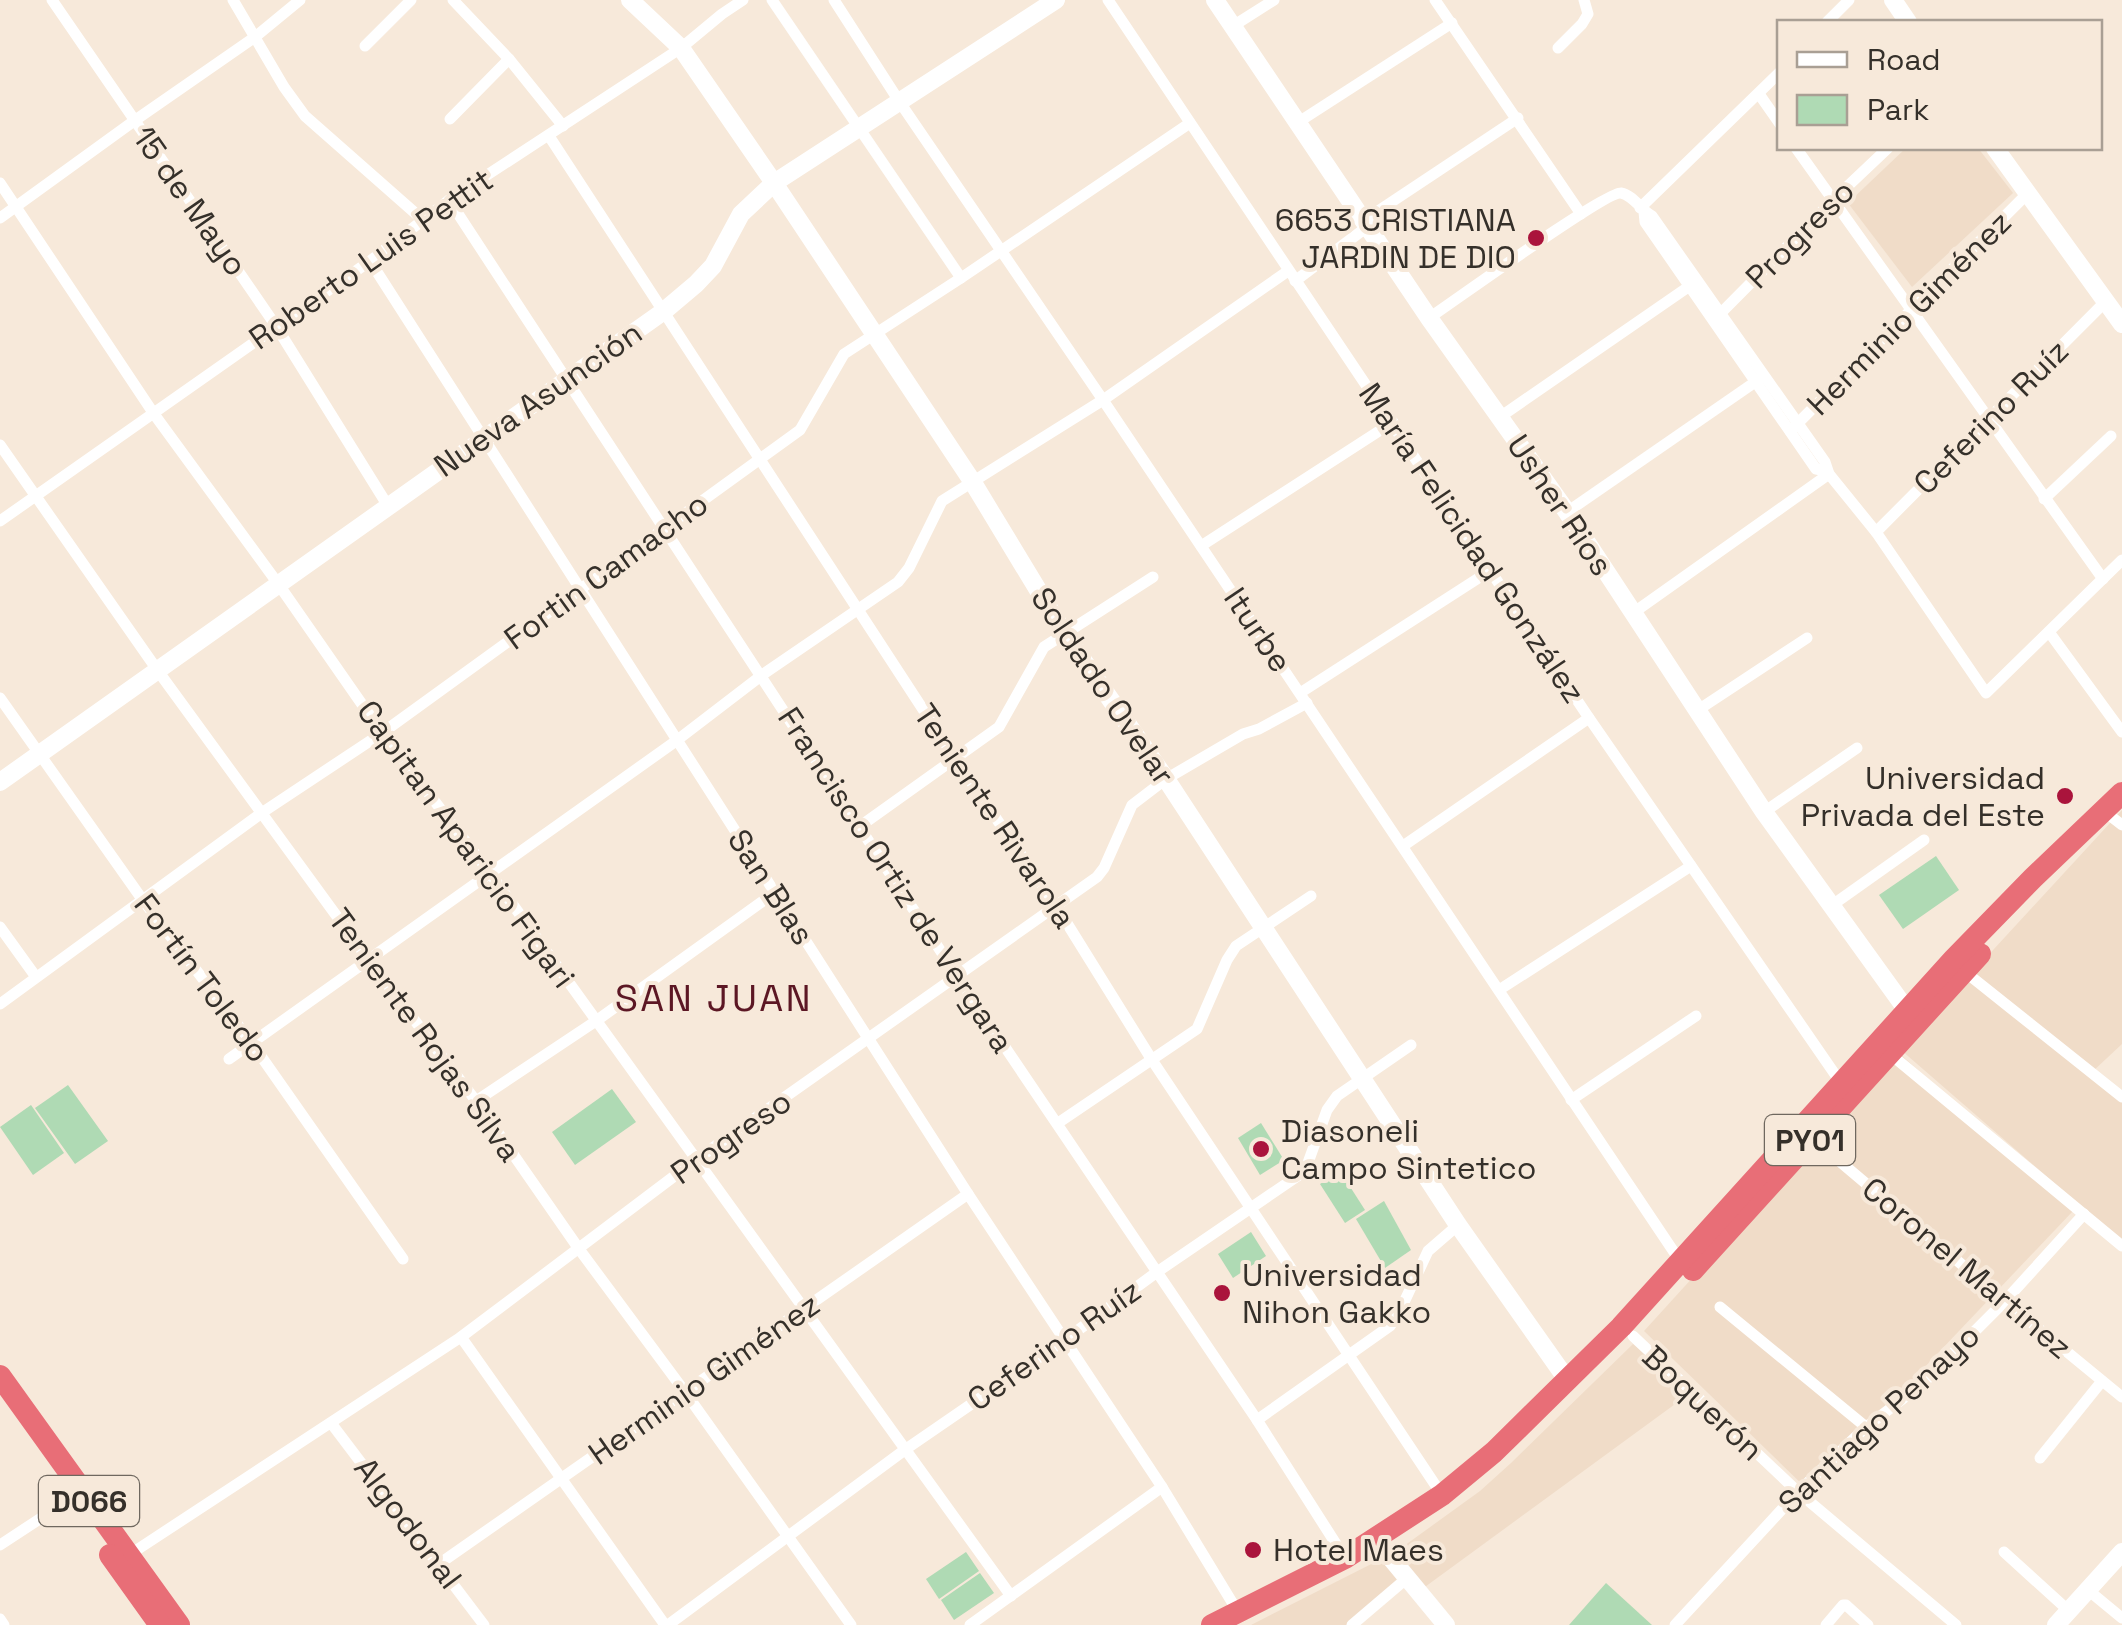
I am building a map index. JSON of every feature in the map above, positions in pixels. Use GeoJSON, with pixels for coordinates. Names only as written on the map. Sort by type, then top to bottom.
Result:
{"type":"FeatureCollection","features":[{"type":"Feature","properties":{"kind":"highway","name":"PY01"},"geometry":{"type":"LineString","coordinates":[[1212,1625],[1240,1619],[1334,1580],[1385,1551],[1479,1484],[1572,1387],[1906,1009],[2122,793]]}},
{"type":"Feature","properties":{"kind":"highway","name":"PY01"},"geometry":{"type":"LineString","coordinates":[[1240,1619],[1442,1495],[1632,1336],[1964,971],[2119,818]]}},
{"type":"Feature","properties":{"kind":"highway","name":"D066"},"geometry":{"type":"LineString","coordinates":[[0,1376],[179,1625]]}},
{"type":"Feature","properties":{"kind":"highway","name":"D066"},"geometry":{"type":"LineString","coordinates":[[0,1402],[160,1625]]}},
{"type":"Feature","properties":{"kind":"street","name":"15 de Mayo"},"geometry":{"type":"LineString","coordinates":[[52,0],[276,326],[388,506]]}},
{"type":"Feature","properties":{"kind":"street"},"geometry":{"type":"LineString","coordinates":[[233,0],[284,88],[305,116],[423,220]]}},
{"type":"Feature","properties":{"kind":"street"},"geometry":{"type":"LineString","coordinates":[[0,218],[255,37],[300,0]]}},
{"type":"Feature","properties":{"kind":"street"},"geometry":{"type":"LineString","coordinates":[[365,46],[410,0]]}},
{"type":"Feature","properties":{"kind":"street"},"geometry":{"type":"LineString","coordinates":[[452,0],[509,59],[564,126]]}},
{"type":"Feature","properties":{"kind":"street","name":"Soldado Ovelar"},"geometry":{"type":"LineString","coordinates":[[630,0],[680,48],[774,183],[972,481],[1064,633],[1166,779],[1458,1225],[1572,1387]]}},
{"type":"Feature","properties":{"kind":"street","name":"Roberto Luis Pettit"},"geometry":{"type":"LineString","coordinates":[[0,521],[370,261],[450,200],[680,48],[743,0]]}},
{"type":"Feature","properties":{"kind":"street"},"geometry":{"type":"LineString","coordinates":[[772,0],[961,278]]}},
{"type":"Feature","properties":{"kind":"street","name":"Iturbe"},"geometry":{"type":"LineString","coordinates":[[834,0],[1680,1261]]}},
{"type":"Feature","properties":{"kind":"street","name":"Nueva Asunción"},"geometry":{"type":"LineString","coordinates":[[0,782],[664,310],[713,266],[741,214],[774,183],[1056,0]]}},
{"type":"Feature","properties":{"kind":"street","name":"María Felicidad González"},"geometry":{"type":"LineString","coordinates":[[1108,0],[1590,718],[1841,1082]]}},
{"type":"Feature","properties":{"kind":"street","name":"Usher Rios"},"geometry":{"type":"LineString","coordinates":[[1215,0],[1365,224],[1567,512],[1764,812],[1906,1009]]}},
{"type":"Feature","properties":{"kind":"street"},"geometry":{"type":"LineString","coordinates":[[1233,26],[1274,0]]}},
{"type":"Feature","properties":{"kind":"street"},"geometry":{"type":"LineString","coordinates":[[1435,0],[1582,214]]}},
{"type":"Feature","properties":{"kind":"street"},"geometry":{"type":"LineString","coordinates":[[1558,48],[1588,14],[1584,0]]}},
{"type":"Feature","properties":{"kind":"street"},"geometry":{"type":"LineString","coordinates":[[1829,20],[1849,0]]}},
{"type":"Feature","properties":{"kind":"street"},"geometry":{"type":"LineString","coordinates":[[1297,123],[1452,24]]}},
{"type":"Feature","properties":{"kind":"street"},"geometry":{"type":"LineString","coordinates":[[450,119],[509,59]]}},
{"type":"Feature","properties":{"kind":"street"},"geometry":{"type":"LineString","coordinates":[[1642,210],[1777,75]]}},
{"type":"Feature","properties":{"kind":"street"},"geometry":{"type":"LineString","coordinates":[[1759,94],[1777,120]]}},
{"type":"Feature","properties":{"kind":"street"},"geometry":{"type":"LineString","coordinates":[[229,1059],[676,741],[762,675],[898,582],[942,501],[1292,276],[1518,118]]}},
{"type":"Feature","properties":{"kind":"street","name":"Fortin Camacho"},"geometry":{"type":"LineString","coordinates":[[0,1004],[800,430],[844,354],[1190,122]]}},
{"type":"Feature","properties":{"kind":"street","name":"Teniente Rivarola"},"geometry":{"type":"LineString","coordinates":[[549,136],[956,760],[1055,904],[1152,1060],[1442,1495]]}},
{"type":"Feature","properties":{"kind":"street"},"geometry":{"type":"LineString","coordinates":[[1797,150],[2103,579]]}},
{"type":"Feature","properties":{"kind":"street","name":"Progreso"},"geometry":{"type":"LineString","coordinates":[[1717,317],[1886,150]]}},
{"type":"Feature","properties":{"kind":"street"},"geometry":{"type":"LineString","coordinates":[[1996,150],[2122,324]]}},
{"type":"Feature","properties":{"kind":"street","name":"Capitan Aparicio Figari"},"geometry":{"type":"LineString","coordinates":[[0,184],[154,414],[382,733],[490,874],[1011,1596]]}},
{"type":"Feature","properties":{"kind":"street"},"geometry":{"type":"LineString","coordinates":[[1430,318],[1582,214],[1615,193],[1622,193],[1652,216],[1694,284],[1794,427],[1816,468],[1828,473],[1876,532],[1986,693],[2122,560]]}},
{"type":"Feature","properties":{"kind":"street","name":"Herminio Giménez"},"geometry":{"type":"LineString","coordinates":[[1794,427],[2027,194]]}},
{"type":"Feature","properties":{"kind":"street","name":"Francisco Ortiz de Vergara"},"geometry":{"type":"LineString","coordinates":[[450,200],[957,976],[1257,1420],[1345,1558]]}},
{"type":"Feature","properties":{"kind":"street","name":"San Blas"},"geometry":{"type":"LineString","coordinates":[[370,261],[968,1194],[1162,1487],[1240,1619]]}},
{"type":"Feature","properties":{"kind":"street"},"geometry":{"type":"LineString","coordinates":[[1500,416],[1694,284]]}},
{"type":"Feature","properties":{"kind":"street","name":"Ceferino Ruíz"},"geometry":{"type":"LineString","coordinates":[[1876,532],[2106,302]]}},
{"type":"Feature","properties":{"kind":"street"},"geometry":{"type":"LineString","coordinates":[[1567,512],[1760,379]]}},
{"type":"Feature","properties":{"kind":"street"},"geometry":{"type":"LineString","coordinates":[[1201,546],[1393,422]]}},
{"type":"Feature","properties":{"kind":"street"},"geometry":{"type":"LineString","coordinates":[[2044,499],[2110,436]]}},
{"type":"Feature","properties":{"kind":"street","name":"Teniente Rojas Silva"},"geometry":{"type":"LineString","coordinates":[[0,445],[158,671],[476,1100],[851,1625]]}},
{"type":"Feature","properties":{"kind":"street"},"geometry":{"type":"LineString","coordinates":[[1633,613],[1828,473]]}},
{"type":"Feature","properties":{"kind":"street","name":"Progreso"},"geometry":{"type":"LineString","coordinates":[[128,1554],[460,1337],[697,1159],[1097,876],[1132,805],[1166,779],[1258,729],[1491,570]]}},
{"type":"Feature","properties":{"kind":"street"},"geometry":{"type":"LineString","coordinates":[[859,827],[999,727],[1044,647],[1153,577]]}},
{"type":"Feature","properties":{"kind":"street"},"geometry":{"type":"LineString","coordinates":[[2049,632],[2122,732]]}},
{"type":"Feature","properties":{"kind":"street"},"geometry":{"type":"LineString","coordinates":[[1698,710],[1807,638]]}},
{"type":"Feature","properties":{"kind":"street","name":"Fortín Toledo"},"geometry":{"type":"LineString","coordinates":[[0,698],[403,1258]]}},
{"type":"Feature","properties":{"kind":"street"},"geometry":{"type":"LineString","coordinates":[[1403,846],[1590,718]]}},
{"type":"Feature","properties":{"kind":"street"},"geometry":{"type":"LineString","coordinates":[[1764,812],[1857,748]]}},
{"type":"Feature","properties":{"kind":"street"},"geometry":{"type":"LineString","coordinates":[[1831,906],[1924,840]]}},
{"type":"Feature","properties":{"kind":"street"},"geometry":{"type":"LineString","coordinates":[[1498,990],[1691,866]]}},
{"type":"Feature","properties":{"kind":"street"},"geometry":{"type":"LineString","coordinates":[[476,1100],[596,1021],[774,892]]}},
{"type":"Feature","properties":{"kind":"street"},"geometry":{"type":"LineString","coordinates":[[1058,1123],[1197,1030],[1236,946],[1310,896]]}},
{"type":"Feature","properties":{"kind":"street"},"geometry":{"type":"LineString","coordinates":[[0,927],[36,977]]}},
{"type":"Feature","properties":{"kind":"street"},"geometry":{"type":"LineString","coordinates":[[1964,971],[2122,1097]]}},
{"type":"Feature","properties":{"kind":"street"},"geometry":{"type":"LineString","coordinates":[[1571,1100],[1696,1016]]}},
{"type":"Feature","properties":{"kind":"street","name":"Ceferino Ruíz"},"geometry":{"type":"LineString","coordinates":[[666,1625],[906,1449],[1305,1171],[1327,1110],[1337,1096],[1411,1045]]}},
{"type":"Feature","properties":{"kind":"street"},"geometry":{"type":"LineString","coordinates":[[1889,1053],[2122,1246]]}},
{"type":"Feature","properties":{"kind":"street","name":"Coronel Martínez"},"geometry":{"type":"LineString","coordinates":[[1812,1138],[2122,1397]]}},
{"type":"Feature","properties":{"kind":"street","name":"Herminio Giménez"},"geometry":{"type":"LineString","coordinates":[[439,1564],[968,1194]]}},
{"type":"Feature","properties":{"kind":"street","name":"Santiago Penayo"},"geometry":{"type":"LineString","coordinates":[[1674,1625],[1798,1492],[1866,1427],[1921,1385],[2084,1214]]}},
{"type":"Feature","properties":{"kind":"street"},"geometry":{"type":"LineString","coordinates":[[1257,1420],[1390,1326],[1428,1252],[1458,1225]]}},
{"type":"Feature","properties":{"kind":"street"},"geometry":{"type":"LineString","coordinates":[[1720,1307],[1866,1427]]}},
{"type":"Feature","properties":{"kind":"street","name":"Boquerón"},"geometry":{"type":"LineString","coordinates":[[1632,1336],[1798,1492],[1956,1625]]}},
{"type":"Feature","properties":{"kind":"street"},"geometry":{"type":"LineString","coordinates":[[460,1337],[666,1625]]}},
{"type":"Feature","properties":{"kind":"street"},"geometry":{"type":"LineString","coordinates":[[2040,1458],[2102,1380]]}},
{"type":"Feature","properties":{"kind":"street","name":"Algodonal"},"geometry":{"type":"LineString","coordinates":[[331,1422],[484,1625]]}},
{"type":"Feature","properties":{"kind":"street"},"geometry":{"type":"LineString","coordinates":[[970,1625],[1162,1487]]}},
{"type":"Feature","properties":{"kind":"street"},"geometry":{"type":"LineString","coordinates":[[0,1545],[70,1499]]}},
{"type":"Feature","properties":{"kind":"street"},"geometry":{"type":"LineString","coordinates":[[1385,1551],[1446,1625]]}},
{"type":"Feature","properties":{"kind":"street"},"geometry":{"type":"LineString","coordinates":[[2004,1552],[2069,1610]]}},
{"type":"Feature","properties":{"kind":"street"},"geometry":{"type":"LineString","coordinates":[[2056,1625],[2122,1552]]}},
{"type":"Feature","properties":{"kind":"street"},"geometry":{"type":"LineString","coordinates":[[1352,1625],[1406,1579]]}},
{"type":"Feature","properties":{"kind":"street"},"geometry":{"type":"LineString","coordinates":[[2088,1590],[2122,1618]]}},
{"type":"Feature","properties":{"kind":"street"},"geometry":{"type":"LineString","coordinates":[[1826,1625],[1846,1605],[1868,1625]]}},
{"type":"Feature","properties":{"kind":"street"},"geometry":{"type":"LineString","coordinates":[[0,1619],[4,1625]]}},
{"type":"Feature","properties":{"kind":"shaded area"},"geometry":{"type":"Polygon","coordinates":[[[1904,150],[1980,150],[2013,193],[1912,287],[1848,203],[1904,150]]]}},
{"type":"Feature","properties":{"kind":"shaded area"},"geometry":{"type":"Polygon","coordinates":[[[2122,810],[2122,1044],[2091,1073],[2122,1098],[2122,1242],[1901,1050],[2122,810]]]}},
{"type":"Feature","properties":{"kind":"shaded area"},"geometry":{"type":"Polygon","coordinates":[[[1898,1052],[2073,1211],[1808,1490],[1644,1331],[1898,1052]]]}},
{"type":"Feature","properties":{"kind":"shaded area"},"geometry":{"type":"Polygon","coordinates":[[[1633,1344],[1693,1391],[1418,1592],[1406,1580],[1352,1625],[1251,1625],[1397,1551],[1480,1491],[1633,1344]]]}},
{"type":"Feature","properties":{"kind":"green space"},"geometry":{"type":"Polygon","coordinates":[[[1936,856],[1959,890],[1903,929],[1879,895],[1936,856]]]}},
{"type":"Feature","properties":{"kind":"green space"},"geometry":{"type":"Polygon","coordinates":[[[68,1085],[108,1141],[75,1164],[35,1108],[68,1085]]]}},
{"type":"Feature","properties":{"kind":"green space"},"geometry":{"type":"Polygon","coordinates":[[[612,1089],[636,1122],[575,1165],[552,1132],[612,1089]]]}},
{"type":"Feature","properties":{"kind":"green space"},"geometry":{"type":"Polygon","coordinates":[[[31,1105],[64,1153],[33,1175],[0,1127],[31,1105]]]}},
{"type":"Feature","properties":{"kind":"green space","name":"Diasoneli Campo Sintetico"},"geometry":{"type":"Polygon","coordinates":[[[1261,1123],[1284,1160],[1260,1175],[1238,1138],[1261,1123]]]}},
{"type":"Feature","properties":{"kind":"green space"},"geometry":{"type":"Polygon","coordinates":[[[1340,1171],[1365,1210],[1345,1223],[1320,1184],[1340,1171]]]}},
{"type":"Feature","properties":{"kind":"green space"},"geometry":{"type":"Polygon","coordinates":[[[1384,1201],[1411,1250],[1385,1268],[1356,1219],[1384,1201]]]}},
{"type":"Feature","properties":{"kind":"green space"},"geometry":{"type":"Polygon","coordinates":[[[1251,1232],[1266,1256],[1233,1278],[1218,1254],[1251,1232]]]}},
{"type":"Feature","properties":{"kind":"green space"},"geometry":{"type":"Polygon","coordinates":[[[966,1552],[979,1571],[939,1599],[926,1579],[966,1552]]]}},
{"type":"Feature","properties":{"kind":"green space"},"geometry":{"type":"Polygon","coordinates":[[[980,1573],[994,1593],[954,1620],[941,1600],[980,1573]]]}},
{"type":"Feature","properties":{"kind":"green space"},"geometry":{"type":"Polygon","coordinates":[[[1606,1583],[1652,1625],[1569,1625],[1606,1583]]]}},
{"type":"Feature","properties":{"kind":"place","name":"6653 CRISTIANA JARDIN DE DIO"},"geometry":{"type":"Point","coordinates":[1536,238]}},
{"type":"Feature","properties":{"kind":"place","name":"Universidad Privada del Este"},"geometry":{"type":"Point","coordinates":[2065,796]}},
{"type":"Feature","properties":{"kind":"place","name":"Diasoneli Campo Sintetico"},"geometry":{"type":"Point","coordinates":[1261,1149]}},
{"type":"Feature","properties":{"kind":"place","name":"Universidad Nihon Gakko"},"geometry":{"type":"Point","coordinates":[1222,1293]}},
{"type":"Feature","properties":{"kind":"place","name":"Hotel Maes"},"geometry":{"type":"Point","coordinates":[1253,1550]}},
{"type":"Feature","properties":{"kind":"district","name":"SAN JUAN"},"geometry":{"type":"Point","coordinates":[714,998]}}]}
